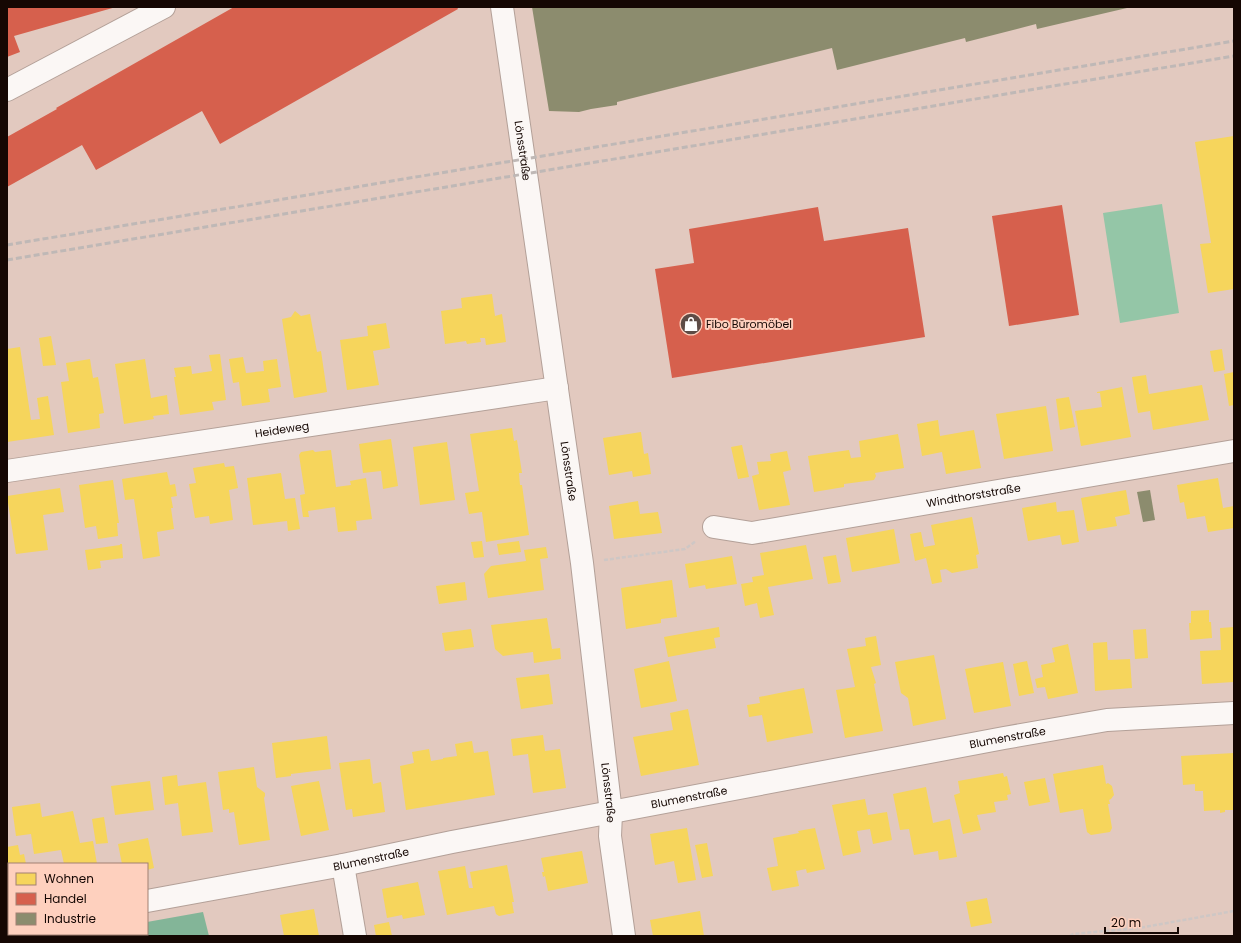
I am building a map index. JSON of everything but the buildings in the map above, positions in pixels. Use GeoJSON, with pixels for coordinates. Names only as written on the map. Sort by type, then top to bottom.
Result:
{"type":"FeatureCollection","features":[{"type":"Feature","properties":{"kind":"street"},"geometry":{"type":"LineString","coordinates":[[7,90],[164,7]]}},
{"type":"Feature","properties":{"kind":"street","name":"Lönsstraße"},"geometry":{"type":"LineString","coordinates":[[502,7],[582,563],[611,813],[610,836],[624,936]]}},
{"type":"Feature","properties":{"kind":"street","name":"Heideweg"},"geometry":{"type":"LineString","coordinates":[[7,471],[557,388]]}},
{"type":"Feature","properties":{"kind":"street","name":"Windthorststraße"},"geometry":{"type":"LineString","coordinates":[[714,527],[752,533],[1234,451]]}},
{"type":"Feature","properties":{"kind":"street","name":"Blumenstraße"},"geometry":{"type":"LineString","coordinates":[[148,901],[342,865],[452,842],[1107,720],[1234,713]]}},
{"type":"Feature","properties":{"kind":"street"},"geometry":{"type":"LineString","coordinates":[[342,865],[355,936]]}},
{"type":"Feature","properties":{"kind":"path"},"geometry":{"type":"LineString","coordinates":[[582,563],[685,549],[714,527]]}},
{"type":"Feature","properties":{"kind":"path"},"geometry":{"type":"LineString","coordinates":[[1070,936],[1073,934],[1139,928],[1234,911]]}},
{"type":"Feature","properties":{"kind":"green space"},"geometry":{"type":"Polygon","coordinates":[[[1162,204],[1179,313],[1120,323],[1103,213],[1162,204]]]}},
{"type":"Feature","properties":{"kind":"green space"},"geometry":{"type":"Polygon","coordinates":[[[203,912],[209,936],[75,936],[148,935],[148,922],[203,912]]]}},
{"type":"Feature","properties":{"kind":"railway"},"geometry":{"type":"LineString","coordinates":[[7,245],[1234,41]]}},
{"type":"Feature","properties":{"kind":"railway"},"geometry":{"type":"LineString","coordinates":[[7,260],[1234,56]]}},
{"type":"Feature","properties":{"kind":"place","name":"Fibo Büromöbel"},"geometry":{"type":"Point","coordinates":[691,324]}}]}
